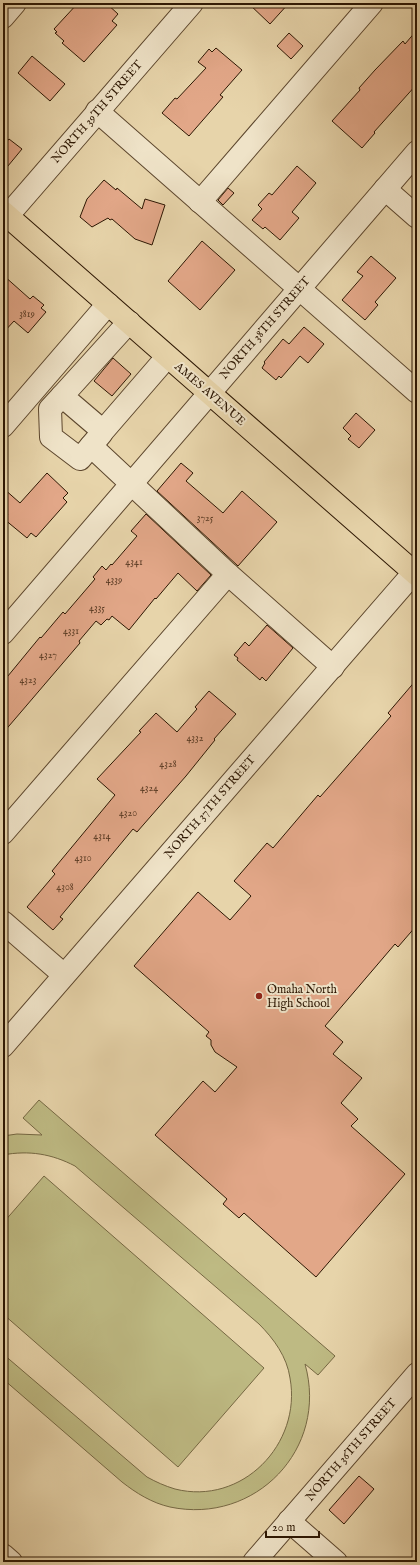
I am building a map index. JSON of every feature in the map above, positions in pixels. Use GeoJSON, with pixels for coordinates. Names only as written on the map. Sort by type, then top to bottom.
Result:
{"type":"FeatureCollection","features":[{"type":"Feature","properties":{"kind":"main road","name":"AMES AVENUE"},"geometry":{"type":"LineString","coordinates":[[4,216],[129,322],[167,357],[416,572]]}},
{"type":"Feature","properties":{"kind":"street"},"geometry":{"type":"LineString","coordinates":[[3,17],[15,3]]}},
{"type":"Feature","properties":{"kind":"street","name":"NORTH 39TH STREET"},"geometry":{"type":"LineString","coordinates":[[4,216],[192,3]]}},
{"type":"Feature","properties":{"kind":"street"},"geometry":{"type":"LineString","coordinates":[[200,202],[372,3]]}},
{"type":"Feature","properties":{"kind":"street"},"geometry":{"type":"LineString","coordinates":[[97,111],[417,392]]}},
{"type":"Feature","properties":{"kind":"street","name":"NORTH 38TH STREET"},"geometry":{"type":"LineString","coordinates":[[3,632],[417,152]]}},
{"type":"Feature","properties":{"kind":"street"},"geometry":{"type":"LineString","coordinates":[[385,189],[417,217]]}},
{"type":"Feature","properties":{"kind":"street"},"geometry":{"type":"LineString","coordinates":[[3,426],[108,304]]}},
{"type":"Feature","properties":{"kind":"street"},"geometry":{"type":"LineString","coordinates":[[129,322],[50,409],[51,437],[80,460],[167,357]]}},
{"type":"Feature","properties":{"kind":"street"},"geometry":{"type":"LineString","coordinates":[[37,387],[59,399],[102,434],[132,484],[228,574],[333,666]]}},
{"type":"Feature","properties":{"kind":"street","name":"NORTH 37TH STREET"},"geometry":{"type":"LineString","coordinates":[[3,1046],[416,572]]}},
{"type":"Feature","properties":{"kind":"street"},"geometry":{"type":"LineString","coordinates":[[3,833],[228,574]]}},
{"type":"Feature","properties":{"kind":"street"},"geometry":{"type":"LineString","coordinates":[[3,922],[64,975]]}},
{"type":"Feature","properties":{"kind":"street","name":"NORTH 36TH STREET"},"geometry":{"type":"LineString","coordinates":[[254,1562],[417,1374]]}},
{"type":"Feature","properties":{"kind":"street"},"geometry":{"type":"LineString","coordinates":[[289,1521],[336,1562]]}},
{"type":"Feature","properties":{"kind":"street"},"geometry":{"type":"LineString","coordinates":[[3,1555],[11,1562]]}},
{"type":"Feature","properties":{"kind":"shaded area"},"geometry":{"type":"Polygon","coordinates":[[[39,1100],[335,1356],[318,1375],[305,1364],[310,1395],[306,1425],[295,1451],[278,1474],[256,1492],[230,1504],[201,1510],[170,1507],[151,1500],[139,1494],[122,1482],[3,1379],[3,1354],[147,1477],[175,1489],[200,1492],[223,1488],[244,1479],[262,1465],[277,1447],[287,1426],[291,1402],[290,1378],[286,1363],[275,1342],[265,1330],[75,1166],[40,1154],[22,1153],[3,1155],[3,1136],[17,1134],[42,1135],[23,1118],[39,1100]]]}},
{"type":"Feature","properties":{"kind":"shaded area"},"geometry":{"type":"Polygon","coordinates":[[[44,1176],[264,1368],[178,1467],[3,1314],[3,1223],[44,1176]]]}},
{"type":"Feature","properties":{"kind":"building"},"geometry":{"type":"Polygon","coordinates":[[[78,3],[106,3],[118,14],[112,21],[117,25],[84,62],[62,43],[64,41],[55,33],[57,32],[54,29],[78,3]]]}},
{"type":"Feature","properties":{"kind":"building"},"geometry":{"type":"Polygon","coordinates":[[[248,3],[289,3],[270,24],[248,3]]]}},
{"type":"Feature","properties":{"kind":"building"},"geometry":{"type":"Polygon","coordinates":[[[417,30],[417,84],[374,132],[375,133],[362,148],[332,121],[360,90],[359,88],[375,70],[403,41],[405,44],[417,30]]]}},
{"type":"Feature","properties":{"kind":"building"},"geometry":{"type":"Polygon","coordinates":[[[289,33],[303,46],[291,59],[277,46],[289,33]]]}},
{"type":"Feature","properties":{"kind":"building"},"geometry":{"type":"Polygon","coordinates":[[[216,48],[242,70],[220,95],[223,97],[189,136],[162,113],[206,68],[198,62],[209,49],[212,52],[216,48]]]}},
{"type":"Feature","properties":{"kind":"building"},"geometry":{"type":"Polygon","coordinates":[[[32,56],[65,84],[50,101],[18,73],[32,56]]]}},
{"type":"Feature","properties":{"kind":"building"},"geometry":{"type":"Polygon","coordinates":[[[9,139],[22,149],[3,172],[3,146],[9,139]]]}},
{"type":"Feature","properties":{"kind":"building"},"geometry":{"type":"Polygon","coordinates":[[[297,166],[316,183],[292,212],[299,218],[280,240],[265,227],[263,229],[252,220],[262,209],[258,205],[269,193],[272,195],[297,166]]]}},
{"type":"Feature","properties":{"kind":"building"},"geometry":{"type":"Polygon","coordinates":[[[104,180],[116,190],[117,188],[142,209],[145,199],[165,205],[152,245],[135,239],[112,219],[110,220],[108,218],[92,227],[80,217],[87,199],[104,180]]]}},
{"type":"Feature","properties":{"kind":"building"},"geometry":{"type":"Polygon","coordinates":[[[228,188],[234,193],[223,205],[218,200],[228,188]]]}},
{"type":"Feature","properties":{"kind":"building"},"geometry":{"type":"Polygon","coordinates":[[[202,241],[235,270],[200,310],[168,281],[202,241]]]}},
{"type":"Feature","properties":{"kind":"building"},"geometry":{"type":"Polygon","coordinates":[[[371,256],[396,278],[375,302],[378,305],[365,320],[342,300],[363,276],[357,272],[371,256]]]}},
{"type":"Feature","properties":{"kind":"building"},"geometry":{"type":"Polygon","coordinates":[[[3,275],[30,299],[33,296],[44,305],[41,308],[46,312],[28,333],[14,321],[3,333],[3,275]]]}},
{"type":"Feature","properties":{"kind":"building"},"geometry":{"type":"Polygon","coordinates":[[[304,327],[324,344],[308,363],[300,356],[281,378],[279,376],[276,380],[262,368],[265,363],[264,362],[283,339],[289,344],[304,327]]]}},
{"type":"Feature","properties":{"kind":"building"},"geometry":{"type":"Polygon","coordinates":[[[113,358],[131,374],[112,396],[94,381],[113,358]]]}},
{"type":"Feature","properties":{"kind":"building"},"geometry":{"type":"Polygon","coordinates":[[[356,413],[375,430],[359,448],[348,439],[351,436],[343,428],[356,413]]]}},
{"type":"Feature","properties":{"kind":"building"},"geometry":{"type":"Polygon","coordinates":[[[181,463],[193,473],[186,481],[223,513],[242,491],[277,522],[238,566],[157,491],[181,463]]]}},
{"type":"Feature","properties":{"kind":"building"},"geometry":{"type":"Polygon","coordinates":[[[47,473],[68,493],[63,498],[67,502],[36,537],[31,533],[27,538],[4,519],[8,514],[3,509],[3,488],[20,503],[47,473]]]}},
{"type":"Feature","properties":{"kind":"building"},"geometry":{"type":"Polygon","coordinates":[[[146,514],[211,575],[197,591],[178,573],[129,630],[112,616],[101,625],[96,621],[79,641],[80,643],[3,733],[3,682],[40,637],[41,638],[63,612],[65,614],[95,579],[93,577],[102,566],[106,570],[111,564],[112,565],[137,536],[131,531],[146,514]]]}},
{"type":"Feature","properties":{"kind":"building"},"geometry":{"type":"Polygon","coordinates":[[[267,625],[293,648],[266,681],[262,677],[260,680],[237,660],[238,658],[234,655],[245,642],[249,646],[267,625]]]}},
{"type":"Feature","properties":{"kind":"building","name":"Omaha North High School"},"geometry":{"type":"Polygon","coordinates":[[[417,679],[417,925],[398,947],[395,944],[325,1026],[343,1042],[333,1054],[362,1078],[341,1103],[358,1119],[351,1126],[405,1174],[316,1277],[244,1213],[239,1218],[223,1204],[227,1199],[155,1135],[203,1081],[215,1092],[237,1067],[215,1052],[211,1045],[211,1040],[206,1036],[209,1032],[134,966],[198,892],[230,920],[251,896],[234,881],[267,843],[273,848],[318,795],[320,797],[391,716],[388,713],[417,679]]]}},
{"type":"Feature","properties":{"kind":"building"},"geometry":{"type":"Polygon","coordinates":[[[209,691],[236,714],[214,739],[215,740],[186,776],[137,832],[133,829],[60,917],[63,919],[53,930],[27,907],[55,874],[52,871],[115,795],[97,779],[141,732],[139,731],[156,713],[177,732],[197,709],[195,707],[209,691]]]}},
{"type":"Feature","properties":{"kind":"building"},"geometry":{"type":"Polygon","coordinates":[[[359,1476],[374,1489],[344,1524],[329,1510],[359,1476]]]}},
{"type":"Feature","properties":{"kind":"place","name":"Omaha North High School"},"geometry":{"type":"Point","coordinates":[259,996]}}]}
